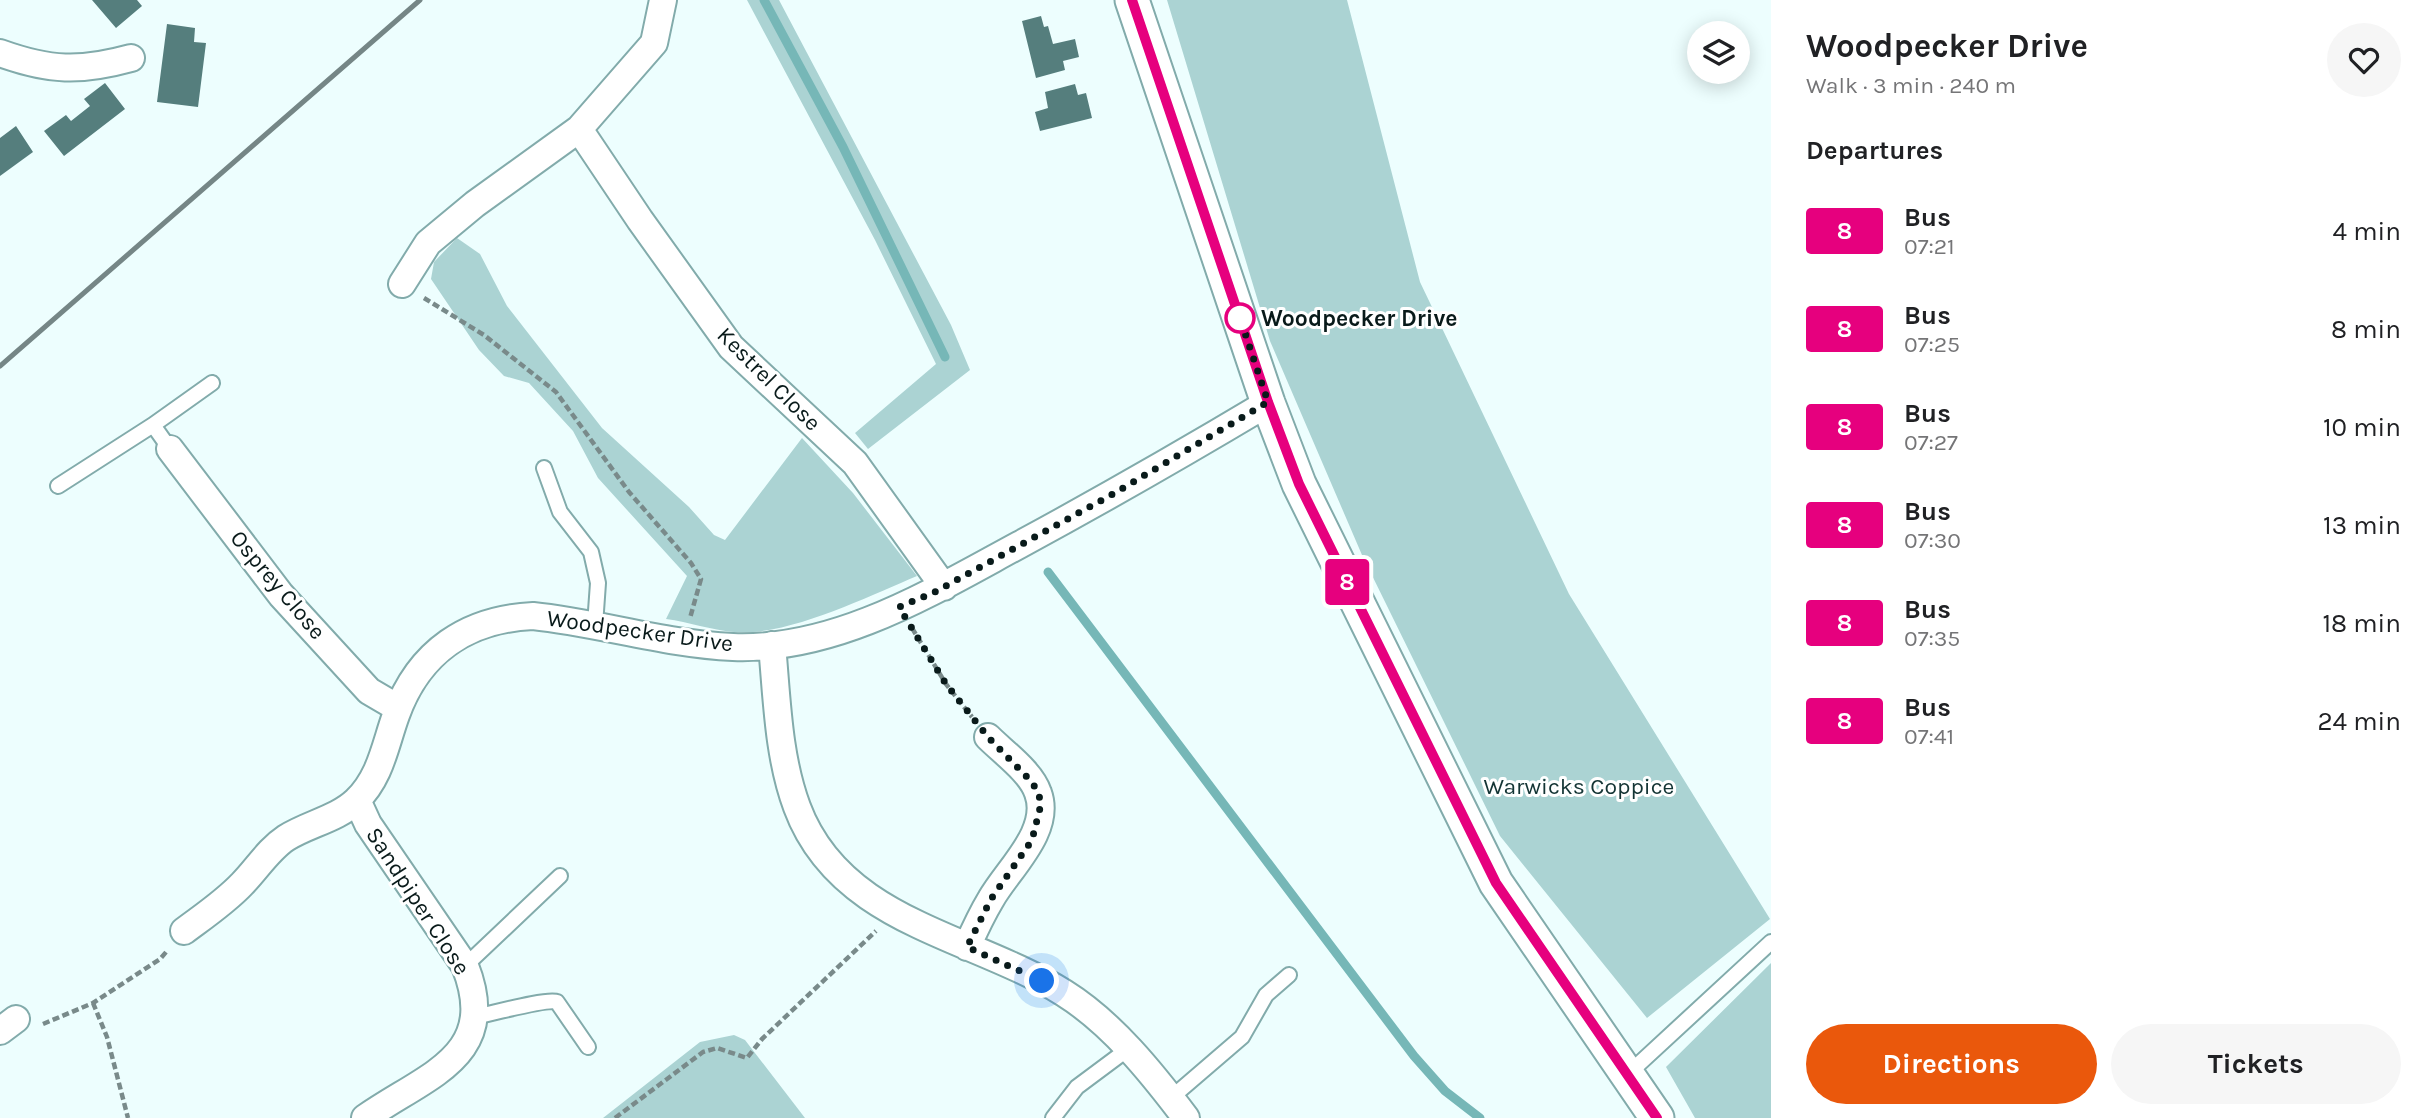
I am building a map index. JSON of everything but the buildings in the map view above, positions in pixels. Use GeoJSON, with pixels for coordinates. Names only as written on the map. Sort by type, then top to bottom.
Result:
{"type":"FeatureCollection","features":[{"type":"Feature","properties":{"kind":"street"},"geometry":{"type":"LineString","coordinates":[[402,284],[428,243],[579,129],[654,43],[663,0]]}},
{"type":"Feature","properties":{"kind":"street"},"geometry":{"type":"LineString","coordinates":[[1132,0],[1268,402],[1299,484],[1496,883],[1657,1118]]}},
{"type":"Feature","properties":{"kind":"street"},"geometry":{"type":"LineString","coordinates":[[0,52],[33,65],[89,69],[131,58]]}},
{"type":"Feature","properties":{"kind":"street","name":"Kestrel Close"},"geometry":{"type":"LineString","coordinates":[[579,129],[731,347],[855,463],[944,587]]}},
{"type":"Feature","properties":{"kind":"street","name":"Woodpecker Drive"},"geometry":{"type":"LineString","coordinates":[[184,931],[227,898],[269,851],[285,838],[343,811],[357,800],[382,761],[398,708],[413,679],[426,662],[457,637],[485,622],[533,616],[684,642],[733,647],[772,645],[835,632],[944,587],[1154,472],[1268,402]]}},
{"type":"Feature","properties":{"kind":"street","name":"Osprey Close"},"geometry":{"type":"LineString","coordinates":[[170,449],[281,595],[369,691],[398,708]]}},
{"type":"Feature","properties":{"kind":"street"},"geometry":{"type":"LineString","coordinates":[[772,645],[781,739],[797,808],[824,855],[842,876],[865,896],[895,914],[1065,993],[1128,1049],[1179,1108]]}},
{"type":"Feature","properties":{"kind":"street"},"geometry":{"type":"LineString","coordinates":[[967,947],[991,899],[1032,840],[1041,804],[1038,791],[1029,779],[988,737]]}},
{"type":"Feature","properties":{"kind":"street","name":"Sandpiper Close"},"geometry":{"type":"LineString","coordinates":[[357,800],[368,824],[465,966],[473,987],[474,1017],[465,1048],[453,1062],[365,1118]]}},
{"type":"Feature","properties":{"kind":"lane"},"geometry":{"type":"LineString","coordinates":[[58,486],[153,425],[212,383]]}},
{"type":"Feature","properties":{"kind":"lane"},"geometry":{"type":"LineString","coordinates":[[153,425],[170,449]]}},
{"type":"Feature","properties":{"kind":"lane"},"geometry":{"type":"LineString","coordinates":[[544,468],[560,512],[591,552],[598,583],[594,625]]}},
{"type":"Feature","properties":{"kind":"lane"},"geometry":{"type":"LineString","coordinates":[[465,966],[560,876]]}},
{"type":"Feature","properties":{"kind":"lane"},"geometry":{"type":"LineString","coordinates":[[1628,1074],[1771,942]]}},
{"type":"Feature","properties":{"kind":"lane"},"geometry":{"type":"LineString","coordinates":[[1179,1108],[1242,1037],[1266,995],[1289,975]]}},
{"type":"Feature","properties":{"kind":"lane"},"geometry":{"type":"LineString","coordinates":[[474,1017],[515,1010],[550,999],[557,1002],[588,1047]]}},
{"type":"Feature","properties":{"kind":"lane"},"geometry":{"type":"LineString","coordinates":[[1053,1118],[1077,1087],[1128,1049]]}},
{"type":"Feature","properties":{"kind":"path"},"geometry":{"type":"LineString","coordinates":[[402,284],[484,335],[556,391],[629,492],[691,563],[701,579],[684,642]]}},
{"type":"Feature","properties":{"kind":"path"},"geometry":{"type":"LineString","coordinates":[[899,607],[946,684],[988,737]]}},
{"type":"Feature","properties":{"kind":"path"},"geometry":{"type":"LineString","coordinates":[[615,1118],[703,1052],[717,1048],[747,1058],[762,1039],[895,914]]}},
{"type":"Feature","properties":{"kind":"path"},"geometry":{"type":"LineString","coordinates":[[8,1025],[21,1034],[93,1003],[160,960],[184,931]]}},
{"type":"Feature","properties":{"kind":"path"},"geometry":{"type":"LineString","coordinates":[[93,1003],[107,1038],[128,1118]]}},
{"type":"Feature","properties":{"kind":"green space"},"geometry":{"type":"Polygon","coordinates":[[[747,0],[779,0],[951,325],[970,370],[868,449],[855,433],[936,364],[875,240],[747,0]]]}},
{"type":"Feature","properties":{"kind":"green space","name":"Warwicks Coppice"},"geometry":{"type":"Polygon","coordinates":[[[1167,0],[1347,0],[1420,282],[1569,594],[1770,919],[1647,1018],[1500,836],[1362,555],[1270,341],[1167,0]]]}},
{"type":"Feature","properties":{"kind":"green space"},"geometry":{"type":"Polygon","coordinates":[[[457,238],[480,254],[507,306],[602,428],[689,507],[714,535],[725,540],[802,438],[853,493],[917,576],[803,622],[755,632],[717,630],[666,619],[687,576],[598,478],[573,431],[529,383],[504,376],[479,350],[431,279],[434,262],[457,238]]]}},
{"type":"Feature","properties":{"kind":"green space"},"geometry":{"type":"Polygon","coordinates":[[[1771,963],[1771,1118],[1695,1118],[1666,1067],[1771,963]]]}},
{"type":"Feature","properties":{"kind":"green space"},"geometry":{"type":"Polygon","coordinates":[[[734,1035],[745,1040],[805,1118],[603,1118],[700,1042],[734,1035]]]}},
{"type":"Feature","properties":{"kind":"waterway"},"geometry":{"type":"LineString","coordinates":[[764,0],[843,147],[945,357]]}},
{"type":"Feature","properties":{"kind":"waterway"},"geometry":{"type":"LineString","coordinates":[[1048,572],[1414,1056],[1445,1091],[1480,1118]]}},
{"type":"Feature","properties":{"kind":"railway"},"geometry":{"type":"LineString","coordinates":[[0,366],[420,0]]}},
{"type":"Feature","properties":{"kind":"bus line","name":"8"},"geometry":{"type":"LineString","coordinates":[[1132,0],[1203,202],[1268,402],[1299,484],[1496,883],[1657,1118]]}},
{"type":"Feature","properties":{"kind":"place","name":"Woodpecker Drive"},"geometry":{"type":"Point","coordinates":[1240,318]}},
{"type":"Feature","properties":{"kind":"route"},"geometry":{"type":"LineString","coordinates":[[1042,981],[967,947],[991,899],[1032,840],[1041,804],[1038,791],[988,737],[946,684],[899,607],[933,593],[1154,472],[1268,402],[1238,312],[1240,318]]}}]}
